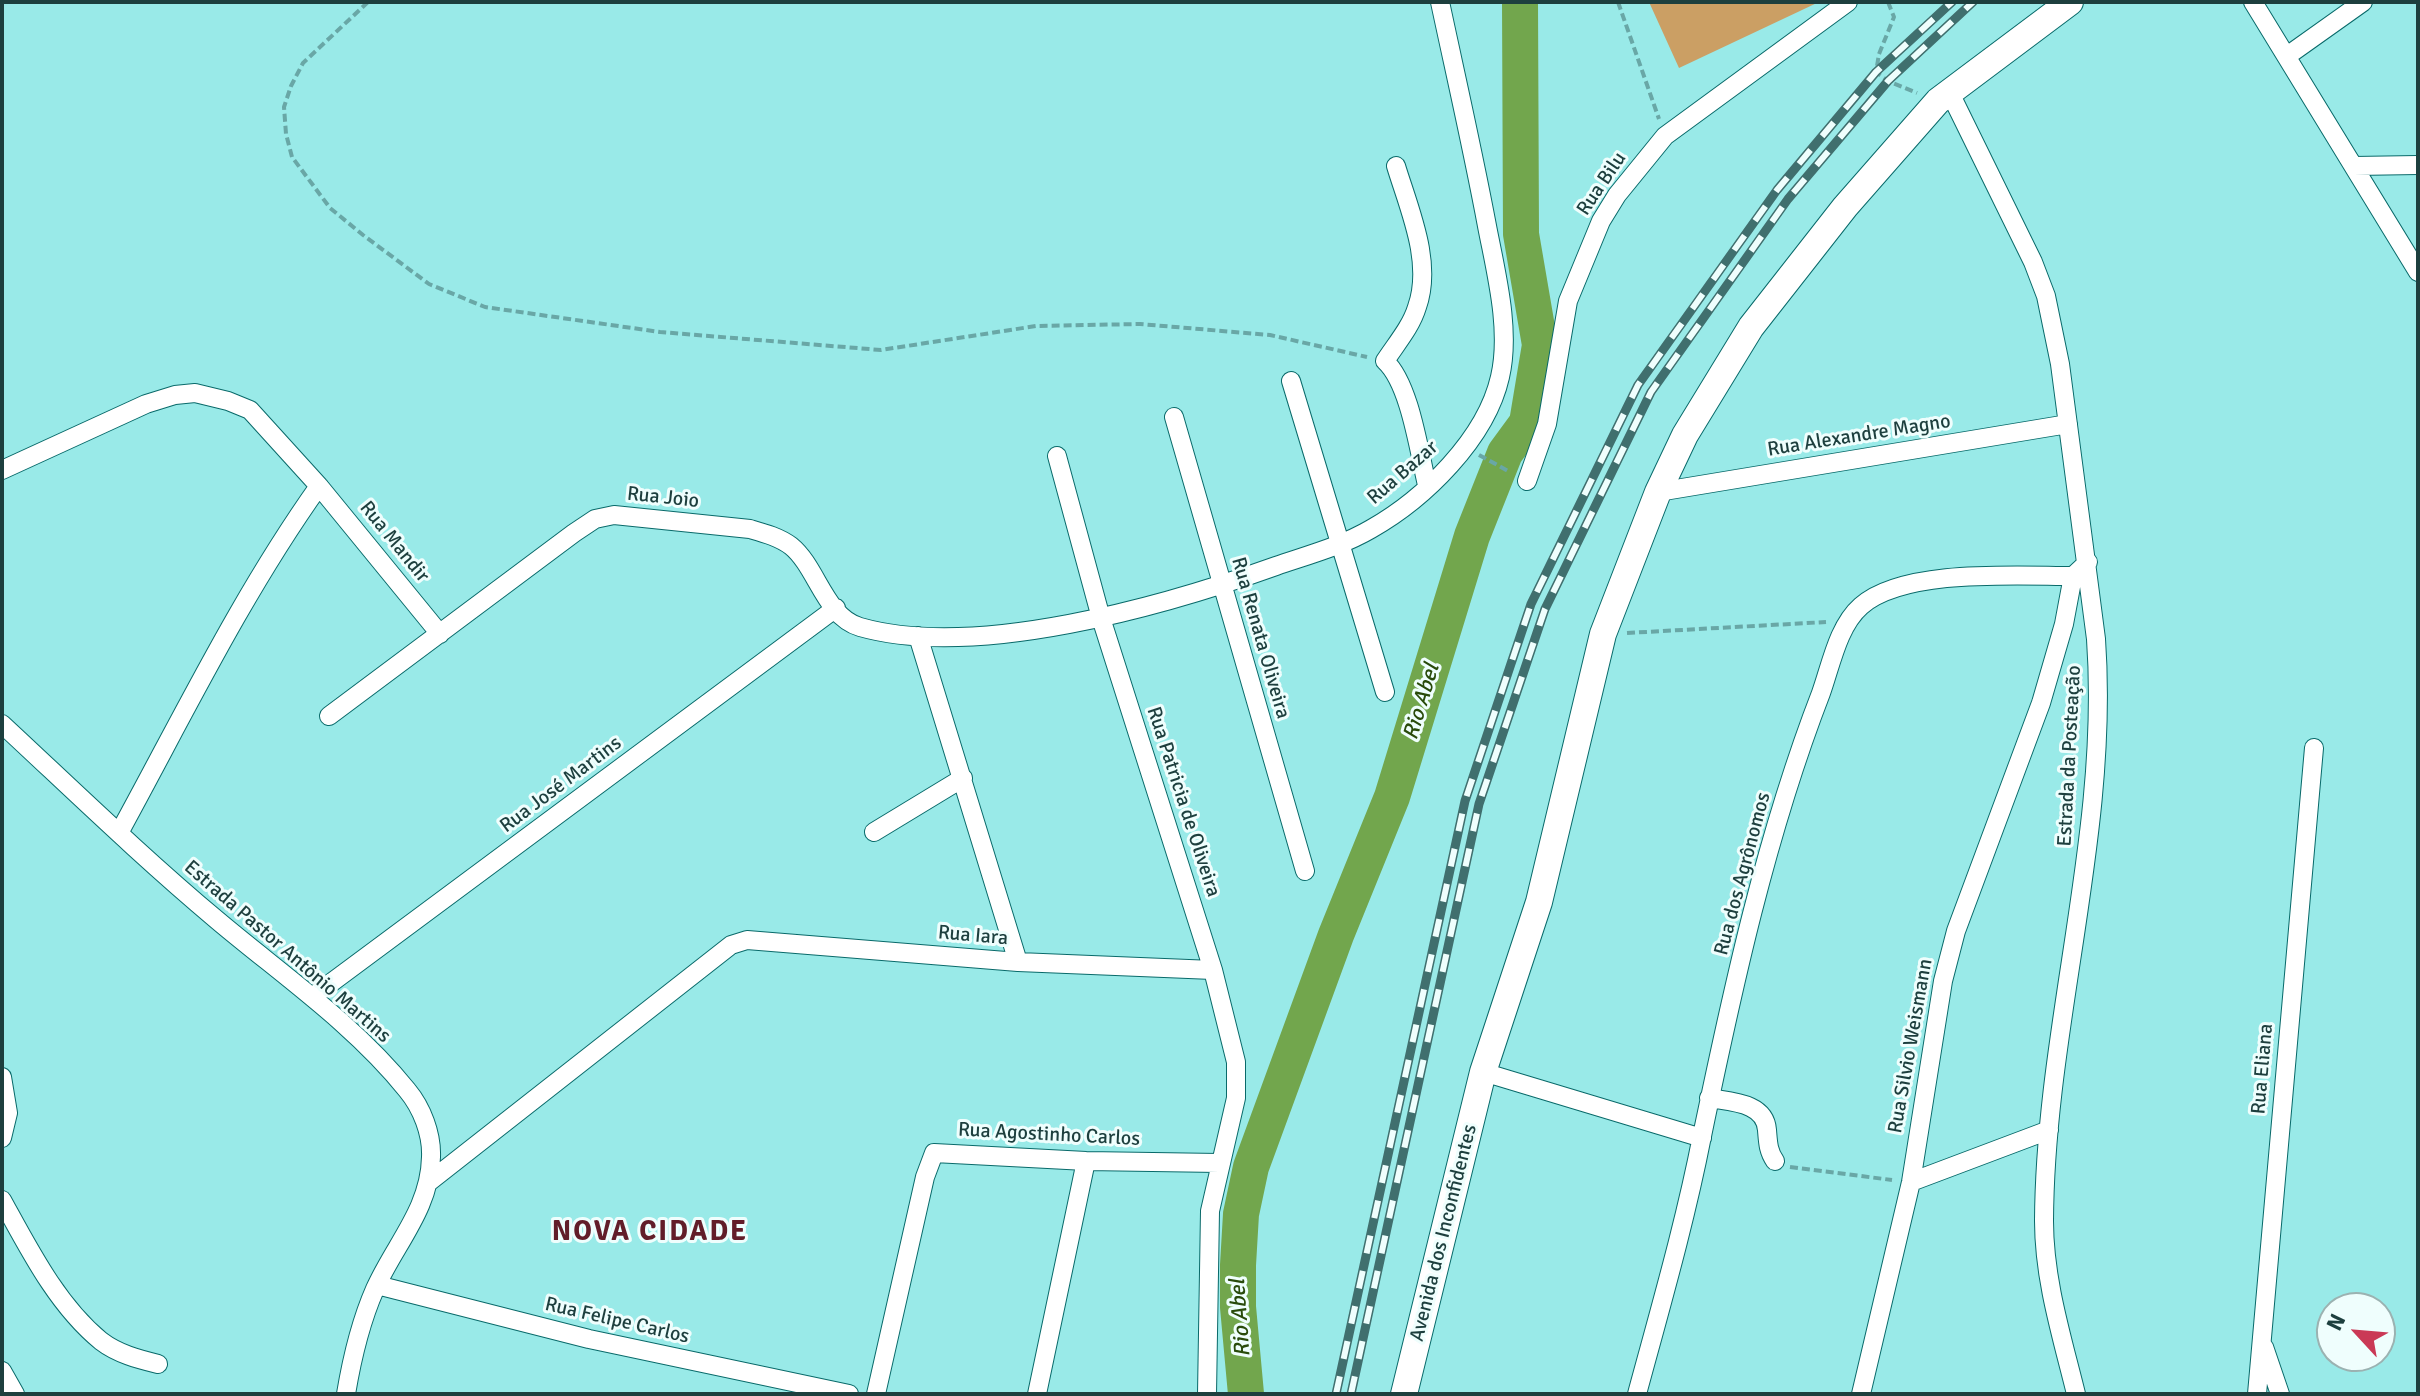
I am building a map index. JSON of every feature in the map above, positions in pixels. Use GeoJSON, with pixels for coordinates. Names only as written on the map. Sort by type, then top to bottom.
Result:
{"type":"FeatureCollection","features":[{"type":"Feature","properties":{"kind":"main road"},"geometry":{"type":"LineString","coordinates":[[1944,97],[2070,2]]}},
{"type":"Feature","properties":{"kind":"main road","name":"Avenida dos Inconfidentes"},"geometry":{"type":"LineString","coordinates":[[1404,1394],[1483,1072],[1539,902],[1603,634],[1658,492],[1685,435],[1751,327],[1845,207],[1944,97]]}},
{"type":"Feature","properties":{"kind":"street","name":"Rua Bazar"},"geometry":{"type":"LineString","coordinates":[[836,608],[856,626],[918,636],[968,636],[1101,618],[1222,585],[1340,544],[1371,529],[1427,485],[1455,457],[1492,401],[1503,351],[1496,273],[1440,2]]}},
{"type":"Feature","properties":{"kind":"street","name":"Rua Bilu"},"geometry":{"type":"LineString","coordinates":[[1521,478],[1547,424],[1568,301],[1577,274],[1617,195],[1665,136],[1848,2]]}},
{"type":"Feature","properties":{"kind":"street"},"geometry":{"type":"LineString","coordinates":[[2253,2],[2418,272]]}},
{"type":"Feature","properties":{"kind":"street"},"geometry":{"type":"LineString","coordinates":[[2287,56],[2363,2]]}},
{"type":"Feature","properties":{"kind":"street","name":"Estrada da Posteação"},"geometry":{"type":"LineString","coordinates":[[1944,97],[2033,262],[2046,296],[2055,332],[2088,562],[2099,684],[2096,741],[2084,878],[2049,1130],[2044,1222],[2048,1266],[2076,1394]]}},
{"type":"Feature","properties":{"kind":"street"},"geometry":{"type":"LineString","coordinates":[[2354,166],[2409,165],[2418,151]]}},
{"type":"Feature","properties":{"kind":"street"},"geometry":{"type":"LineString","coordinates":[[1396,166],[1421,261],[1421,292],[1413,317],[1385,361],[1394,369],[1402,387],[1427,485]]}},
{"type":"Feature","properties":{"kind":"street"},"geometry":{"type":"LineString","coordinates":[[1291,381],[1385,692]]}},
{"type":"Feature","properties":{"kind":"street","name":"Rua Mandir"},"geometry":{"type":"LineString","coordinates":[[2,470],[146,404],[175,395],[208,395],[250,410],[319,486],[440,634]]}},
{"type":"Feature","properties":{"kind":"street","name":"Rua Renata Oliveira"},"geometry":{"type":"LineString","coordinates":[[1174,417],[1305,871]]}},
{"type":"Feature","properties":{"kind":"street","name":"Rua Alexandre Magno"},"geometry":{"type":"LineString","coordinates":[[1658,492],[2068,424]]}},
{"type":"Feature","properties":{"kind":"street","name":"Rua Patricia de Oliveira"},"geometry":{"type":"LineString","coordinates":[[1057,456],[1101,618],[1213,970],[1238,1079],[1219,1163],[1207,1252],[1207,1394]]}},
{"type":"Feature","properties":{"kind":"street"},"geometry":{"type":"LineString","coordinates":[[119,833],[286,532],[319,486]]}},
{"type":"Feature","properties":{"kind":"street","name":"Rua Joio"},"geometry":{"type":"LineString","coordinates":[[440,634],[588,524],[614,515],[750,529],[772,536],[800,556],[836,608]]}},
{"type":"Feature","properties":{"kind":"street"},"geometry":{"type":"LineString","coordinates":[[1848,621],[1862,605],[1877,597],[1946,578],[2073,576],[2088,562]]}},
{"type":"Feature","properties":{"kind":"street","name":"Rua Silvio Weismann"},"geometry":{"type":"LineString","coordinates":[[1861,1394],[1911,1182],[1943,981],[1956,931],[2037,715],[2064,624],[2073,576]]}},
{"type":"Feature","properties":{"kind":"street","name":"Rua José Martins"},"geometry":{"type":"LineString","coordinates":[[312,997],[836,608]]}},
{"type":"Feature","properties":{"kind":"street","name":"Rua dos Agrônomos"},"geometry":{"type":"LineString","coordinates":[[1637,1394],[1702,1138],[1769,851],[1804,738],[1848,621]]}},
{"type":"Feature","properties":{"kind":"street"},"geometry":{"type":"LineString","coordinates":[[329,716],[440,634]]}},
{"type":"Feature","properties":{"kind":"street"},"geometry":{"type":"LineString","coordinates":[[918,636],[1018,962]]}},
{"type":"Feature","properties":{"kind":"street","name":"Estrada Pastor Antônio Martins"},"geometry":{"type":"LineString","coordinates":[[2,724],[216,919],[312,997],[409,1091],[429,1132],[429,1182],[413,1223],[377,1285],[363,1319],[346,1394]]}},
{"type":"Feature","properties":{"kind":"street","name":"Rua Eliana"},"geometry":{"type":"LineString","coordinates":[[2257,1394],[2314,748]]}},
{"type":"Feature","properties":{"kind":"street"},"geometry":{"type":"LineString","coordinates":[[874,832],[963,778]]}},
{"type":"Feature","properties":{"kind":"street","name":"Rua Iara"},"geometry":{"type":"LineString","coordinates":[[429,1182],[731,945],[766,940],[1018,962],[1213,970]]}},
{"type":"Feature","properties":{"kind":"street"},"geometry":{"type":"LineString","coordinates":[[1483,1072],[1702,1138]]}},
{"type":"Feature","properties":{"kind":"street"},"geometry":{"type":"LineString","coordinates":[[2,1077],[8,1113],[2,1138]]}},
{"type":"Feature","properties":{"kind":"street"},"geometry":{"type":"LineString","coordinates":[[1709,1098],[1742,1104],[1762,1114],[1766,1122],[1769,1152],[1775,1161]]}},
{"type":"Feature","properties":{"kind":"street"},"geometry":{"type":"LineString","coordinates":[[1911,1182],[2049,1130]]}},
{"type":"Feature","properties":{"kind":"street","name":"Rua Agostinho Carlos"},"geometry":{"type":"LineString","coordinates":[[876,1394],[925,1177],[934,1153],[1086,1161],[1219,1163]]}},
{"type":"Feature","properties":{"kind":"street"},"geometry":{"type":"LineString","coordinates":[[1037,1394],[1086,1161]]}},
{"type":"Feature","properties":{"kind":"street"},"geometry":{"type":"LineString","coordinates":[[2,1200],[40,1268],[100,1340],[129,1356],[158,1364]]}},
{"type":"Feature","properties":{"kind":"street","name":"Rua Felipe Carlos"},"geometry":{"type":"LineString","coordinates":[[377,1285],[589,1339],[849,1394]]}},
{"type":"Feature","properties":{"kind":"street"},"geometry":{"type":"LineString","coordinates":[[2261,1337],[2280,1394]]}},
{"type":"Feature","properties":{"kind":"street"},"geometry":{"type":"LineString","coordinates":[[2,1371],[15,1394]]}},
{"type":"Feature","properties":{"kind":"path"},"geometry":{"type":"LineString","coordinates":[[368,2],[303,63],[291,86],[284,107],[292,157],[330,208],[363,235],[429,284],[485,307],[660,332],[881,350],[1071,323],[1188,326],[1270,335],[1385,361]]}},
{"type":"Feature","properties":{"kind":"path"},"geometry":{"type":"LineString","coordinates":[[1618,2],[1665,136]]}},
{"type":"Feature","properties":{"kind":"path"},"geometry":{"type":"LineString","coordinates":[[1888,2],[1894,17],[1879,54],[1876,72],[1888,81],[1944,97]]}},
{"type":"Feature","properties":{"kind":"path"},"geometry":{"type":"LineString","coordinates":[[1486,458],[1521,478]]}},
{"type":"Feature","properties":{"kind":"path"},"geometry":{"type":"LineString","coordinates":[[1603,634],[1848,621]]}},
{"type":"Feature","properties":{"kind":"path"},"geometry":{"type":"LineString","coordinates":[[1775,1161],[1786,1166],[1911,1182]]}},
{"type":"Feature","properties":{"kind":"shaded area"},"geometry":{"type":"Polygon","coordinates":[[[1649,2],[1819,2],[1679,68],[1649,2]]]}},
{"type":"Feature","properties":{"kind":"waterway","name":"Rio Abel"},"geometry":{"type":"LineString","coordinates":[[1246,1394],[1238,1307],[1238,1265],[1241,1214],[1251,1167],[1336,935],[1392,797],[1472,536],[1505,453],[1527,423],[1540,345],[1521,234],[1520,2]]}},
{"type":"Feature","properties":{"kind":"railway"},"geometry":{"type":"LineString","coordinates":[[1336,1394],[1465,801],[1531,604],[1638,385],[1777,190],[1876,72],[1952,2]]}},
{"type":"Feature","properties":{"kind":"railway"},"geometry":{"type":"LineString","coordinates":[[1351,1394],[1479,804],[1545,609],[1651,392],[1788,199],[1888,81],[1973,2]]}},
{"type":"Feature","properties":{"kind":"district","name":"NOVA CIDADE"},"geometry":{"type":"Point","coordinates":[650,1233]}}]}
